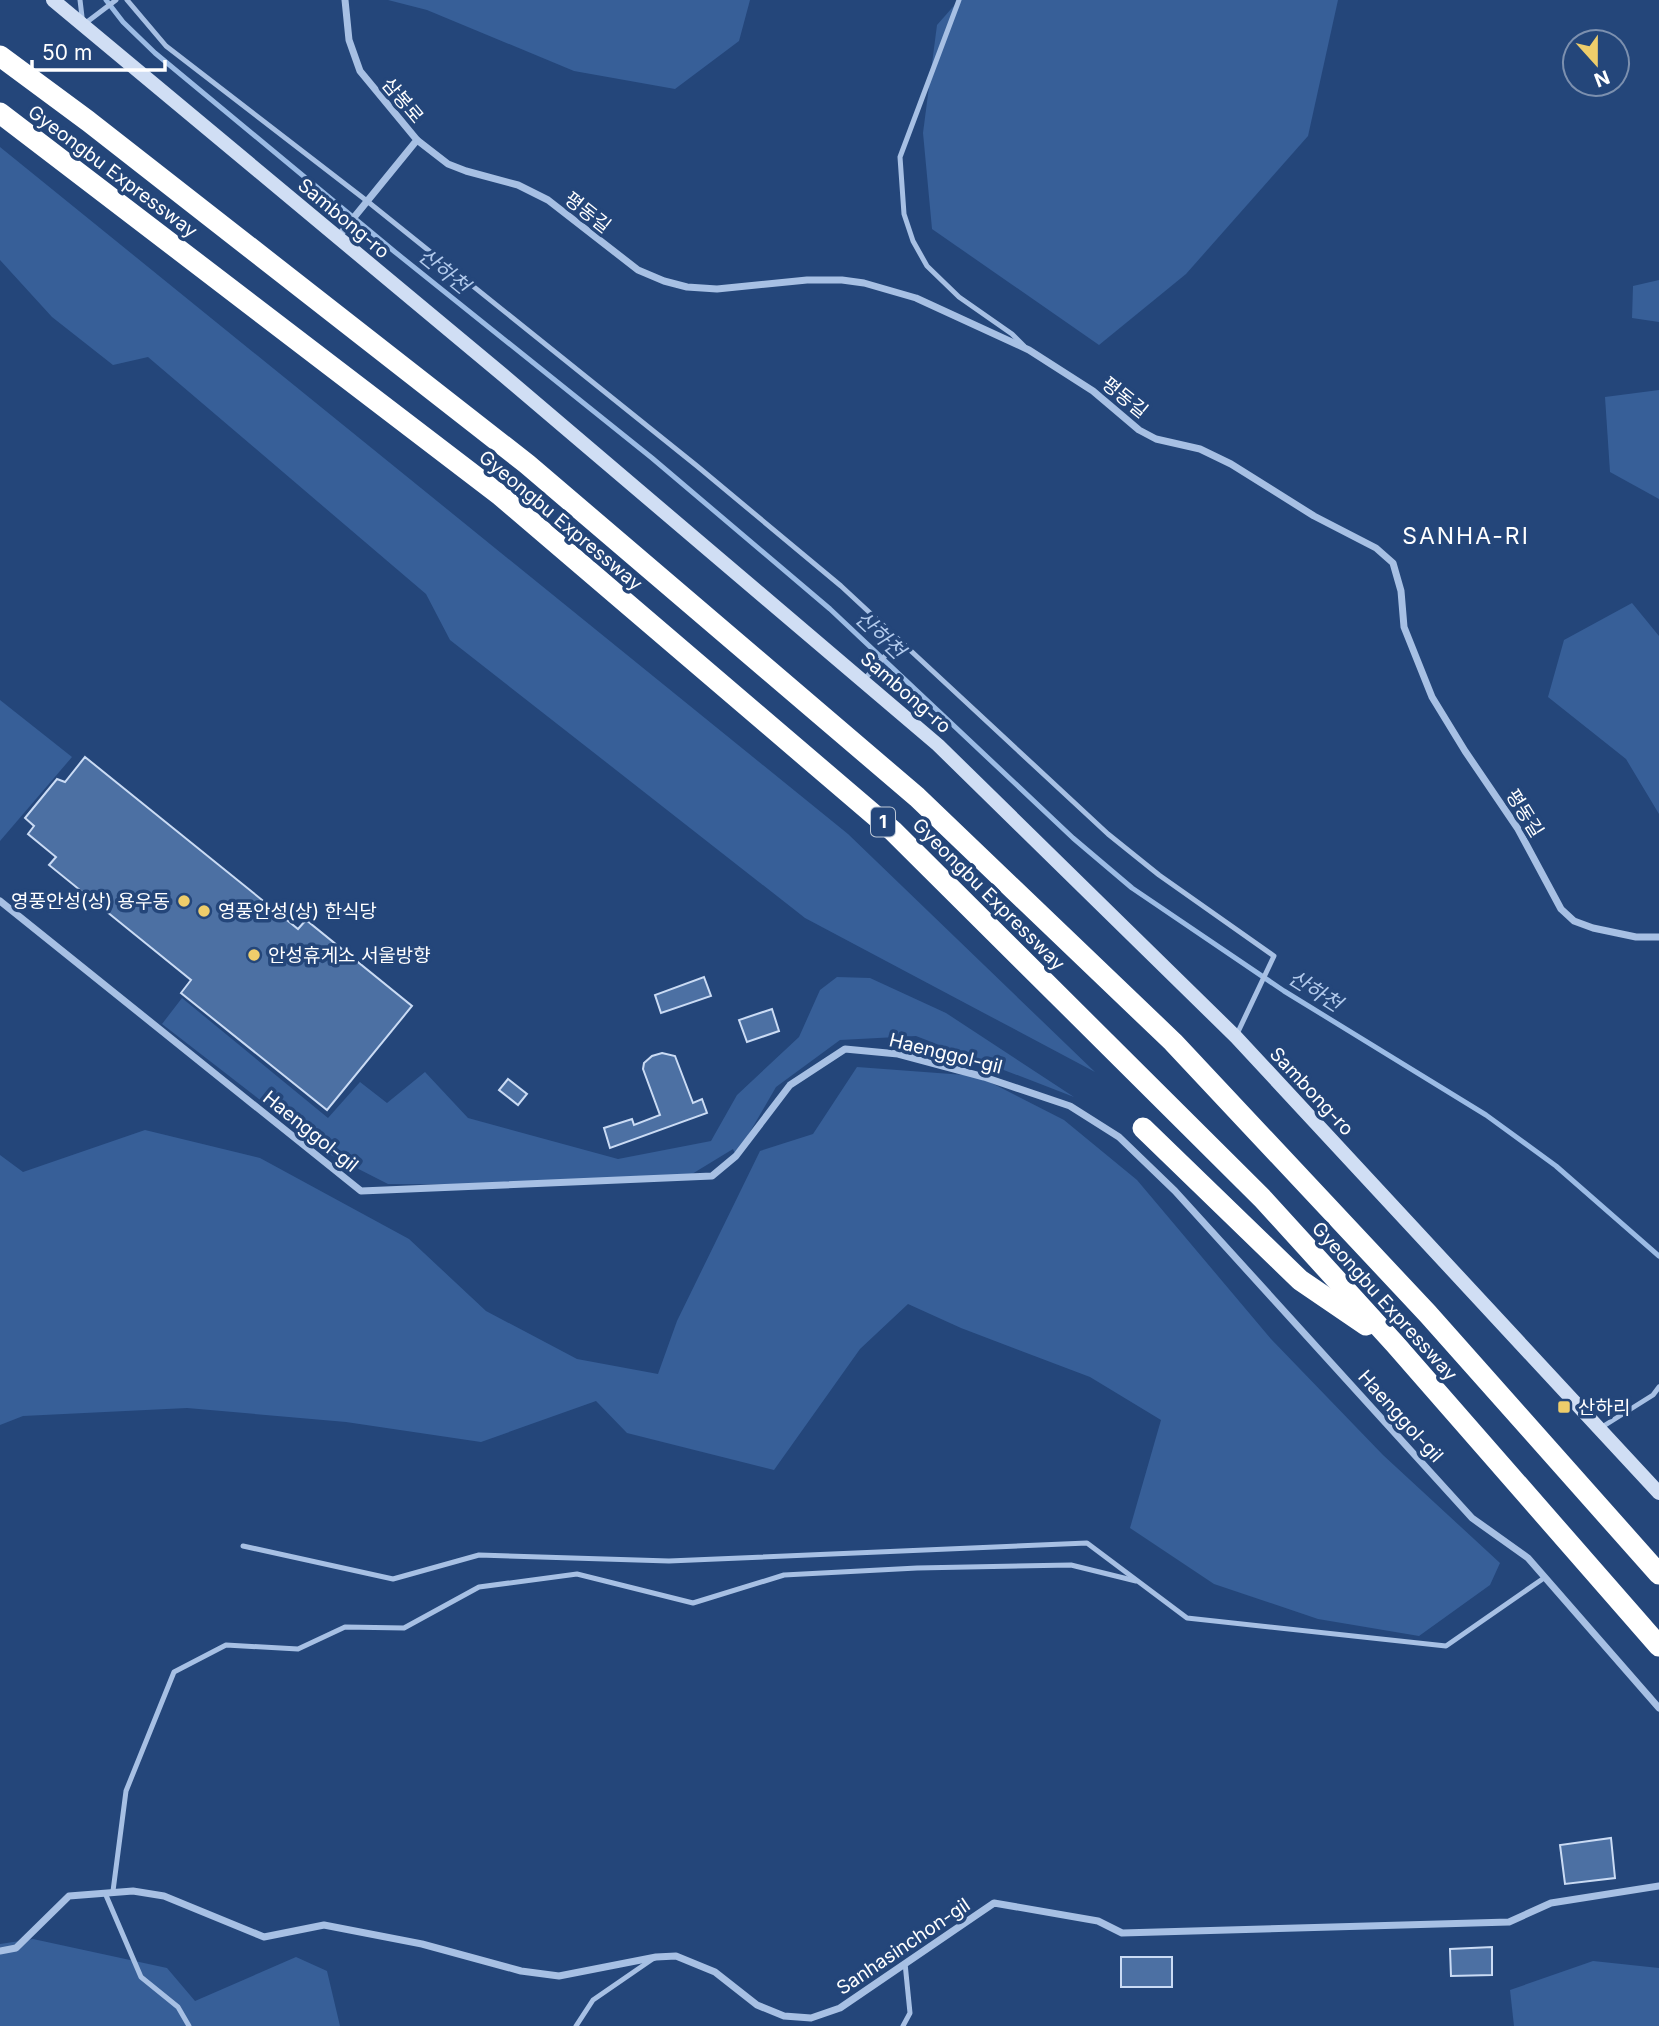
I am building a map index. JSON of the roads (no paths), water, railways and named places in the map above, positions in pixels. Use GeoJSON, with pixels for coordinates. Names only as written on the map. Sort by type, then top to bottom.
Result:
{"type":"FeatureCollection","features":[{"type":"Feature","properties":{"kind":"highway","name":"Gyeongbu Expressway"},"geometry":{"type":"LineString","coordinates":[[0,56],[88,121],[527,464],[917,797],[1173,1042],[1428,1314],[1659,1574]]}},
{"type":"Feature","properties":{"kind":"highway","name":"Gyeongbu Expressway"},"geometry":{"type":"LineString","coordinates":[[0,113],[501,496],[893,831],[1262,1198],[1395,1344],[1659,1646]]}},
{"type":"Feature","properties":{"kind":"highway"},"geometry":{"type":"LineString","coordinates":[[1143,1128],[1300,1280],[1395,1344]]}},
{"type":"Feature","properties":{"kind":"main road","name":"Sambong-ro"},"geometry":{"type":"LineString","coordinates":[[52,0],[503,375],[938,745],[1236,1037],[1659,1493]]}},
{"type":"Feature","properties":{"kind":"street","name":"삼봉로"},"geometry":{"type":"LineString","coordinates":[[338,237],[417,140],[360,71],[349,40],[345,0]]}},
{"type":"Feature","properties":{"kind":"street","name":"평동길"},"geometry":{"type":"LineString","coordinates":[[417,140],[448,164],[466,172],[518,185],[548,200],[638,270],[664,281],[687,287],[717,289],[807,280],[864,283],[916,298],[1029,350],[1093,391],[1139,430],[1156,439],[1200,449],[1231,464],[1314,516],[1376,548],[1393,563],[1401,591],[1404,627],[1432,697],[1518,829],[1562,909],[1574,921],[1593,928],[1636,937],[1659,937]]}},
{"type":"Feature","properties":{"kind":"street","name":"Haenggol-gil"},"geometry":{"type":"LineString","coordinates":[[0,901],[361,1191],[712,1176],[736,1156],[790,1084],[845,1049],[898,1054],[984,1077],[1070,1106],[1119,1137],[1175,1191],[1472,1518],[1528,1558],[1659,1708]]}},
{"type":"Feature","properties":{"kind":"street","name":"Sanhasinchon-gil"},"geometry":{"type":"LineString","coordinates":[[0,1951],[16,1948],[69,1896],[133,1891],[164,1896],[264,1937],[324,1925],[422,1944],[521,1971],[559,1976],[656,1957],[676,1956],[715,1972],[757,2006],[784,2016],[811,2018],[840,2008],[994,1903],[1098,1921],[1122,1933],[1136,1933],[1509,1922],[1551,1903],[1659,1886]]}},
{"type":"Feature","properties":{"kind":"lane"},"geometry":{"type":"LineString","coordinates":[[80,0],[83,25],[116,0]]}},
{"type":"Feature","properties":{"kind":"lane"},"geometry":{"type":"LineString","coordinates":[[127,0],[166,46],[367,201],[697,466],[841,586],[1108,834],[1159,875],[1274,956],[1236,1037]]}},
{"type":"Feature","properties":{"kind":"lane"},"geometry":{"type":"LineString","coordinates":[[959,0],[901,158],[904,214],[913,241],[927,266],[959,297],[1012,334],[1029,350]]}},
{"type":"Feature","properties":{"kind":"lane"},"geometry":{"type":"LineString","coordinates":[[863,681],[899,640]]}},
{"type":"Feature","properties":{"kind":"lane"},"geometry":{"type":"LineString","coordinates":[[1599,1429],[1653,1395],[1659,1387]]}},
{"type":"Feature","properties":{"kind":"lane"},"geometry":{"type":"LineString","coordinates":[[243,1546],[393,1579],[479,1555],[669,1561],[1087,1543],[1187,1618],[1446,1646],[1544,1578]]}},
{"type":"Feature","properties":{"kind":"lane"},"geometry":{"type":"LineString","coordinates":[[189,2026],[178,2007],[141,1977],[109,1892],[126,1791],[174,1672],[226,1645],[299,1649],[345,1627],[404,1628],[479,1587],[577,1574],[693,1603],[784,1575],[917,1568],[1072,1565],[1139,1582]]}},
{"type":"Feature","properties":{"kind":"lane"},"geometry":{"type":"LineString","coordinates":[[576,2026],[593,2000],[656,1957]]}},
{"type":"Feature","properties":{"kind":"lane"},"geometry":{"type":"LineString","coordinates":[[903,2026],[910,2013],[905,1963]]}},
{"type":"Feature","properties":{"kind":"waterway","name":"산하천"},"geometry":{"type":"LineString","coordinates":[[106,0],[123,22],[155,53],[395,252],[652,458],[830,609],[1073,838],[1132,888],[1284,991],[1486,1115],[1556,1166],[1659,1256]]}},
{"type":"Feature","properties":{"kind":"place","name":"영풍안성(상) 용우동"},"geometry":{"type":"Point","coordinates":[184,901]}},
{"type":"Feature","properties":{"kind":"place","name":"영풍안성(상) 한식당"},"geometry":{"type":"Point","coordinates":[204,911]}},
{"type":"Feature","properties":{"kind":"place","name":"안성휴게소 서울방향"},"geometry":{"type":"Point","coordinates":[254,955]}},
{"type":"Feature","properties":{"kind":"place","name":"산하리"},"geometry":{"type":"Point","coordinates":[1564,1407]}},
{"type":"Feature","properties":{"kind":"district","name":"SANHA-RI"},"geometry":{"type":"Point","coordinates":[1466,536]}}]}
